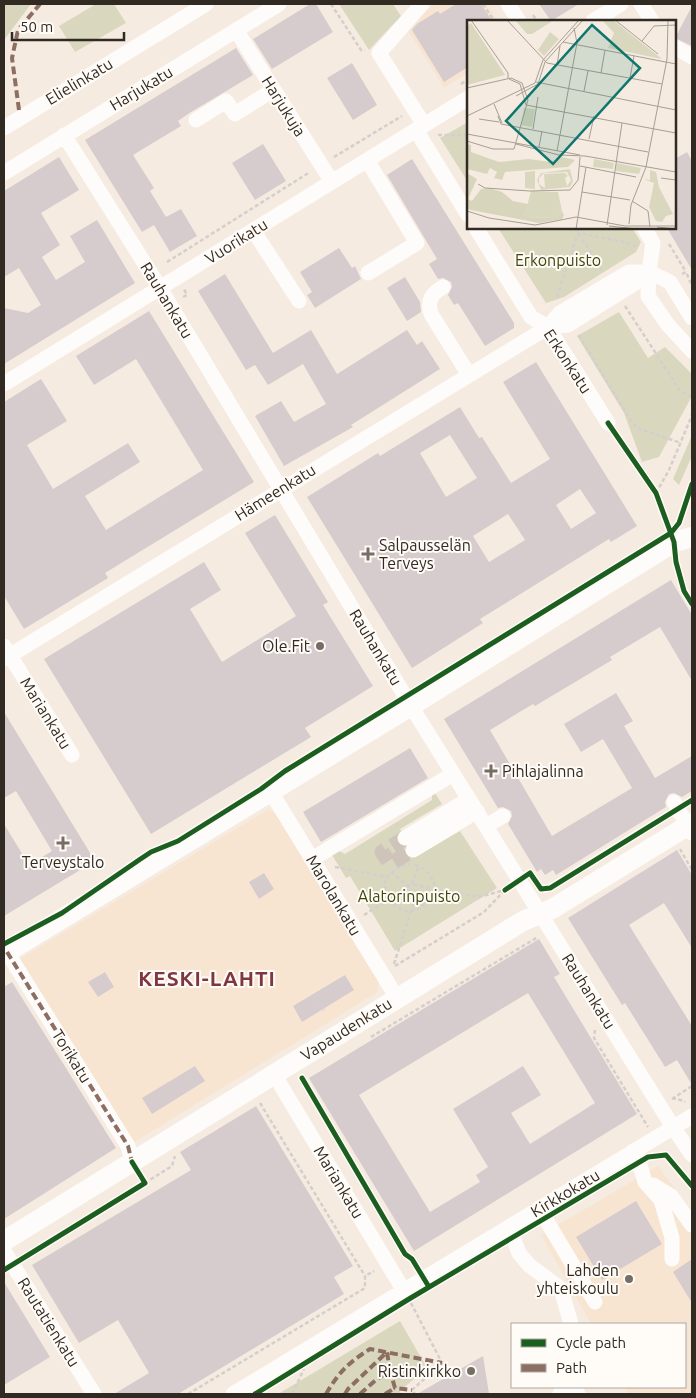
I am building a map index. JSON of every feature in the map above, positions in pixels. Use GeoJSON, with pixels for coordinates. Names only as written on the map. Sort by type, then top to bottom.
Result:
{"type":"FeatureCollection","features":[{"type":"Feature","properties":{"kind":"main road"},"geometry":{"type":"LineString","coordinates":[[5,953],[411,706],[674,542],[692,537]]}},
{"type":"Feature","properties":{"kind":"main road","name":"Vapaudenkatu"},"geometry":{"type":"LineString","coordinates":[[4,1241],[523,921],[545,922],[560,904],[691,827]]}},
{"type":"Feature","properties":{"kind":"street","name":"Elielinkatu"},"geometry":{"type":"LineString","coordinates":[[4,128],[206,4]]}},
{"type":"Feature","properties":{"kind":"street","name":"Harjukatu"},"geometry":{"type":"LineString","coordinates":[[4,173],[279,4]]}},
{"type":"Feature","properties":{"kind":"street"},"geometry":{"type":"LineString","coordinates":[[422,4],[379,53],[467,213]]}},
{"type":"Feature","properties":{"kind":"street"},"geometry":{"type":"LineString","coordinates":[[508,4],[518,20]]}},
{"type":"Feature","properties":{"kind":"street"},"geometry":{"type":"LineString","coordinates":[[595,20],[621,4]]}},
{"type":"Feature","properties":{"kind":"street"},"geometry":{"type":"LineString","coordinates":[[641,4],[651,20]]}},
{"type":"Feature","properties":{"kind":"street","name":"Harjukuja"},"geometry":{"type":"LineString","coordinates":[[236,30],[332,182]]}},
{"type":"Feature","properties":{"kind":"street"},"geometry":{"type":"LineString","coordinates":[[676,48],[692,57]]}},
{"type":"Feature","properties":{"kind":"street"},"geometry":{"type":"LineString","coordinates":[[196,120],[226,101],[235,114],[273,90]]}},
{"type":"Feature","properties":{"kind":"street","name":"Vuorikatu"},"geometry":{"type":"LineString","coordinates":[[4,384],[467,99]]}},
{"type":"Feature","properties":{"kind":"street","name":"Rauhankatu"},"geometry":{"type":"LineString","coordinates":[[64,135],[160,288],[411,706],[692,1155]]}},
{"type":"Feature","properties":{"kind":"street"},"geometry":{"type":"LineString","coordinates":[[367,160],[417,243],[368,273]]}},
{"type":"Feature","properties":{"kind":"street","name":"Erkonkatu"},"geometry":{"type":"LineString","coordinates":[[477,229],[531,317],[548,327],[608,423]]}},
{"type":"Feature","properties":{"kind":"street"},"geometry":{"type":"LineString","coordinates":[[645,229],[652,243],[648,296],[668,326],[692,351]]}},
{"type":"Feature","properties":{"kind":"street"},"geometry":{"type":"LineString","coordinates":[[253,230],[299,301]]}},
{"type":"Feature","properties":{"kind":"street"},"geometry":{"type":"LineString","coordinates":[[649,272],[670,282],[692,318]]}},
{"type":"Feature","properties":{"kind":"street","name":"Hämeenkatu"},"geometry":{"type":"LineString","coordinates":[[6,654],[548,327],[568,326],[613,289],[634,284],[649,272]]}},
{"type":"Feature","properties":{"kind":"street"},"geometry":{"type":"LineString","coordinates":[[443,287],[431,297],[428,305],[431,314],[469,375]]}},
{"type":"Feature","properties":{"kind":"street","name":"Mariankatu"},"geometry":{"type":"LineString","coordinates":[[6,654],[24,678],[72,756]]}},
{"type":"Feature","properties":{"kind":"street"},"geometry":{"type":"LineString","coordinates":[[312,859],[453,774]]}},
{"type":"Feature","properties":{"kind":"street","name":"Marolankatu"},"geometry":{"type":"LineString","coordinates":[[271,792],[397,998]]}},
{"type":"Feature","properties":{"kind":"street"},"geometry":{"type":"LineString","coordinates":[[674,802],[691,827]]}},
{"type":"Feature","properties":{"kind":"street"},"geometry":{"type":"LineString","coordinates":[[409,844],[473,805]]}},
{"type":"Feature","properties":{"kind":"street"},"geometry":{"type":"LineString","coordinates":[[486,826],[503,816]]}},
{"type":"Feature","properties":{"kind":"street","name":"Torikatu"},"geometry":{"type":"LineString","coordinates":[[5,953],[128,1146],[132,1162]]}},
{"type":"Feature","properties":{"kind":"street","name":"Mariankatu"},"geometry":{"type":"LineString","coordinates":[[274,1074],[388,1264],[405,1298]]}},
{"type":"Feature","properties":{"kind":"street","name":"Kirkkokatu"},"geometry":{"type":"LineString","coordinates":[[233,1394],[405,1298],[424,1278],[673,1127],[690,1111]]}},
{"type":"Feature","properties":{"kind":"street"},"geometry":{"type":"LineString","coordinates":[[633,1151],[639,1162],[645,1182],[662,1200],[672,1238],[672,1259]]}},
{"type":"Feature","properties":{"kind":"street"},"geometry":{"type":"LineString","coordinates":[[645,1182],[671,1196],[692,1225]]}},
{"type":"Feature","properties":{"kind":"street"},"geometry":{"type":"LineString","coordinates":[[539,1208],[595,1302]]}},
{"type":"Feature","properties":{"kind":"street"},"geometry":{"type":"LineString","coordinates":[[508,1227],[519,1253],[529,1265],[561,1289],[571,1323]]}},
{"type":"Feature","properties":{"kind":"street","name":"Rautatienkatu"},"geometry":{"type":"LineString","coordinates":[[4,1251],[94,1394]]}},
{"type":"Feature","properties":{"kind":"path"},"geometry":{"type":"LineString","coordinates":[[331,4],[361,50],[369,50]]}},
{"type":"Feature","properties":{"kind":"path"},"geometry":{"type":"LineString","coordinates":[[483,4],[493,20]]}},
{"type":"Feature","properties":{"kind":"path"},"geometry":{"type":"LineString","coordinates":[[438,135],[467,136]]}},
{"type":"Feature","properties":{"kind":"path"},"geometry":{"type":"LineString","coordinates":[[576,229],[621,303],[628,308],[681,392],[692,397]]}},
{"type":"Feature","properties":{"kind":"path"},"geometry":{"type":"LineString","coordinates":[[578,233],[624,242],[642,248],[664,236],[686,272]]}},
{"type":"Feature","properties":{"kind":"path"},"geometry":{"type":"LineString","coordinates":[[555,303],[578,233]]}},
{"type":"Feature","properties":{"kind":"path"},"geometry":{"type":"LineString","coordinates":[[577,331],[628,416],[638,428],[681,443]]}},
{"type":"Feature","properties":{"kind":"path"},"geometry":{"type":"LineString","coordinates":[[656,493],[669,470],[692,415]]}},
{"type":"Feature","properties":{"kind":"path"},"geometry":{"type":"LineString","coordinates":[[651,484],[659,501]]}},
{"type":"Feature","properties":{"kind":"path"},"geometry":{"type":"LineString","coordinates":[[656,493],[664,495]]}},
{"type":"Feature","properties":{"kind":"path"},"geometry":{"type":"LineString","coordinates":[[409,864],[419,866],[430,876],[435,885],[435,890],[422,907],[412,911],[399,909],[389,900],[385,892],[384,884],[386,877],[391,872],[409,864]]}},
{"type":"Feature","properties":{"kind":"path"},"geometry":{"type":"LineString","coordinates":[[332,866],[386,877]]}},
{"type":"Feature","properties":{"kind":"path"},"geometry":{"type":"LineString","coordinates":[[362,916],[409,887],[419,866]]}},
{"type":"Feature","properties":{"kind":"path"},"geometry":{"type":"LineString","coordinates":[[391,872],[409,887],[412,911],[394,967],[484,912],[505,890],[520,880]]}},
{"type":"Feature","properties":{"kind":"path"},"geometry":{"type":"LineString","coordinates":[[412,884],[435,890],[479,897],[505,890]]}},
{"type":"Feature","properties":{"kind":"path"},"geometry":{"type":"LineString","coordinates":[[370,1038],[545,922]]}},
{"type":"Feature","properties":{"kind":"path"},"geometry":{"type":"LineString","coordinates":[[320,994],[316,997],[324,1010]]}},
{"type":"Feature","properties":{"kind":"path"},"geometry":{"type":"LineString","coordinates":[[595,1028],[594,1038],[655,1138]]}},
{"type":"Feature","properties":{"kind":"path"},"geometry":{"type":"LineString","coordinates":[[667,1090],[672,1099],[684,1101],[690,1111]]}},
{"type":"Feature","properties":{"kind":"path"},"geometry":{"type":"LineString","coordinates":[[188,1394],[365,1288],[365,1276],[260,1103],[252,1107]]}},
{"type":"Feature","properties":{"kind":"path"},"geometry":{"type":"LineString","coordinates":[[137,1188],[172,1166],[176,1153]]}},
{"type":"Feature","properties":{"kind":"path"},"geometry":{"type":"LineString","coordinates":[[132,1162],[145,1183]]}},
{"type":"Feature","properties":{"kind":"path"},"geometry":{"type":"LineString","coordinates":[[365,1276],[388,1264]]}},
{"type":"Feature","properties":{"kind":"path"},"geometry":{"type":"LineString","coordinates":[[414,1394],[412,1390],[442,1363],[405,1298],[429,1287],[424,1278]]}},
{"type":"Feature","properties":{"kind":"path"},"geometry":{"type":"LineString","coordinates":[[300,1366],[308,1362]]}},
{"type":"Feature","properties":{"kind":"path"},"geometry":{"type":"LineString","coordinates":[[292,1394],[308,1362]]}},
{"type":"Feature","properties":{"kind":"shaded area"},"geometry":{"type":"Polygon","coordinates":[[[436,4],[487,4],[497,20],[467,20],[467,74],[444,88],[404,24],[436,4]]]}},
{"type":"Feature","properties":{"kind":"shaded area"},"geometry":{"type":"Polygon","coordinates":[[[269,809],[279,818],[379,980],[376,993],[128,1146],[13,963],[269,809]],[[264,873],[249,882],[259,899],[274,889],[264,873]],[[105,972],[88,982],[98,997],[114,987],[105,972]],[[345,975],[303,1021],[354,990],[345,975]],[[195,1066],[143,1099],[151,1113],[204,1081],[195,1066]]]}},
{"type":"Feature","properties":{"kind":"shaded area","name":"Lahden yhteiskoulu"},"geometry":{"type":"Polygon","coordinates":[[[658,1166],[692,1212],[692,1394],[629,1394],[626,1388],[686,1388],[686,1323],[590,1323],[541,1235],[658,1166]]]}},
{"type":"Feature","properties":{"kind":"green space"},"geometry":{"type":"Polygon","coordinates":[[[4,4],[31,4],[4,40],[4,4]]]}},
{"type":"Feature","properties":{"kind":"green space"},"geometry":{"type":"Polygon","coordinates":[[[96,4],[114,4],[126,23],[75,52],[59,26],[96,4]]]}},
{"type":"Feature","properties":{"kind":"green space"},"geometry":{"type":"Polygon","coordinates":[[[339,4],[393,4],[401,16],[369,50],[339,4]]]}},
{"type":"Feature","properties":{"kind":"green space"},"geometry":{"type":"Polygon","coordinates":[[[467,123],[467,180],[440,138],[467,123]]]}},
{"type":"Feature","properties":{"kind":"green space","name":"Erkonpuisto"},"geometry":{"type":"Polygon","coordinates":[[[499,229],[633,229],[641,242],[636,252],[564,297],[546,303],[499,229]]]}},
{"type":"Feature","properties":{"kind":"green space"},"geometry":{"type":"Polygon","coordinates":[[[619,312],[648,358],[665,347],[692,374],[692,396],[659,457],[642,462],[624,413],[577,336],[619,312]]]}},
{"type":"Feature","properties":{"kind":"green space"},"geometry":{"type":"Polygon","coordinates":[[[692,435],[692,456],[679,485],[673,479],[692,435]]]}},
{"type":"Feature","properties":{"kind":"green space","name":"Alatorinpuisto"},"geometry":{"type":"Polygon","coordinates":[[[435,793],[442,804],[400,829],[417,856],[460,831],[497,888],[395,951],[350,876],[346,878],[332,855],[339,851],[345,854],[432,800],[432,795],[435,793]]]}},
{"type":"Feature","properties":{"kind":"green space"},"geometry":{"type":"Polygon","coordinates":[[[400,1321],[427,1368],[400,1391],[401,1394],[278,1394],[400,1321]]]}},
{"type":"Feature","properties":{"kind":"building"},"geometry":{"type":"Polygon","coordinates":[[[310,4],[316,4],[333,32],[272,69],[253,39],[310,4]]]}},
{"type":"Feature","properties":{"kind":"building"},"geometry":{"type":"Polygon","coordinates":[[[456,4],[481,4],[491,20],[467,20],[467,68],[444,82],[412,30],[417,24],[438,11],[440,14],[456,4]]]}},
{"type":"Feature","properties":{"kind":"building"},"geometry":{"type":"Polygon","coordinates":[[[539,4],[579,4],[553,20],[550,20],[539,4]]]}},
{"type":"Feature","properties":{"kind":"building"},"geometry":{"type":"Polygon","coordinates":[[[692,6],[692,46],[676,38],[692,6]]]}},
{"type":"Feature","properties":{"kind":"building"},"geometry":{"type":"Polygon","coordinates":[[[236,48],[253,75],[191,112],[178,121],[181,126],[133,155],[154,188],[150,191],[166,217],[181,209],[197,236],[170,252],[154,225],[142,232],[85,140],[236,48]]]}},
{"type":"Feature","properties":{"kind":"building"},"geometry":{"type":"Polygon","coordinates":[[[352,63],[377,105],[353,120],[327,78],[352,63]]]}},
{"type":"Feature","properties":{"kind":"building"},"geometry":{"type":"Polygon","coordinates":[[[263,144],[286,181],[255,200],[232,163],[263,144]]]}},
{"type":"Feature","properties":{"kind":"building"},"geometry":{"type":"Polygon","coordinates":[[[687,152],[692,161],[692,270],[668,229],[676,229],[676,158],[687,152]]]}},
{"type":"Feature","properties":{"kind":"building"},"geometry":{"type":"Polygon","coordinates":[[[59,157],[79,190],[41,213],[60,245],[42,257],[56,280],[85,262],[70,236],[97,220],[135,283],[4,364],[4,308],[28,313],[41,305],[19,268],[4,277],[4,191],[59,157]]]}},
{"type":"Feature","properties":{"kind":"building"},"geometry":{"type":"Polygon","coordinates":[[[412,159],[514,323],[514,328],[485,346],[458,303],[454,305],[448,295],[452,287],[451,282],[443,278],[438,279],[429,264],[437,259],[387,175],[412,159]]]}},
{"type":"Feature","properties":{"kind":"building"},"geometry":{"type":"Polygon","coordinates":[[[339,248],[352,268],[355,266],[361,279],[315,308],[307,295],[312,292],[300,272],[339,248]]]}},
{"type":"Feature","properties":{"kind":"building"},"geometry":{"type":"Polygon","coordinates":[[[225,274],[273,353],[311,330],[337,374],[407,330],[417,345],[422,341],[440,369],[351,425],[353,427],[284,466],[255,416],[281,401],[294,422],[326,404],[303,364],[268,385],[255,365],[246,370],[198,291],[225,274]]]}},
{"type":"Feature","properties":{"kind":"building"},"geometry":{"type":"Polygon","coordinates":[[[405,277],[420,302],[421,312],[407,321],[387,288],[405,277]]]}},
{"type":"Feature","properties":{"kind":"building"},"geometry":{"type":"Polygon","coordinates":[[[149,311],[254,482],[105,573],[108,578],[24,629],[4,596],[4,402],[41,379],[67,421],[27,445],[53,489],[128,443],[140,462],[85,496],[106,530],[203,470],[136,359],[94,385],[76,356],[149,311]]]}},
{"type":"Feature","properties":{"kind":"building"},"geometry":{"type":"Polygon","coordinates":[[[536,362],[637,526],[611,542],[609,539],[480,619],[483,623],[412,668],[307,497],[378,453],[380,456],[460,407],[479,438],[482,437],[511,483],[550,459],[503,382],[536,362]],[[450,435],[420,453],[446,497],[477,478],[450,435]],[[580,489],[556,505],[571,529],[596,513],[580,489]],[[508,514],[473,536],[489,562],[525,540],[508,514]]]}},
{"type":"Feature","properties":{"kind":"building"},"geometry":{"type":"Polygon","coordinates":[[[275,515],[328,602],[323,605],[373,686],[305,728],[311,737],[151,834],[44,659],[204,562],[221,590],[190,609],[222,662],[296,616],[245,533],[275,515]]]}},
{"type":"Feature","properties":{"kind":"building"},"geometry":{"type":"Polygon","coordinates":[[[671,580],[692,615],[692,681],[660,627],[610,657],[612,660],[535,706],[533,704],[490,730],[552,836],[632,788],[603,739],[581,752],[564,724],[616,693],[633,721],[624,726],[655,778],[692,756],[692,791],[682,797],[674,793],[669,794],[665,802],[666,807],[556,875],[553,870],[545,875],[541,869],[537,872],[508,824],[512,816],[511,811],[503,807],[498,808],[444,719],[671,580]]]}},
{"type":"Feature","properties":{"kind":"building"},"geometry":{"type":"Polygon","coordinates":[[[4,712],[95,861],[4,916],[4,824],[29,865],[52,851],[16,791],[4,798],[4,712]]]}},
{"type":"Feature","properties":{"kind":"building"},"geometry":{"type":"Polygon","coordinates":[[[410,748],[428,778],[321,842],[303,812],[410,748]]]}},
{"type":"Feature","properties":{"kind":"building"},"geometry":{"type":"Polygon","coordinates":[[[677,850],[692,875],[692,948],[664,903],[629,925],[692,1026],[692,1085],[677,1060],[665,1067],[625,1003],[622,1005],[568,918],[677,850]]]}},
{"type":"Feature","properties":{"kind":"building"},"geometry":{"type":"Polygon","coordinates":[[[264,873],[274,889],[259,899],[249,882],[264,873]]]}},
{"type":"Feature","properties":{"kind":"building"},"geometry":{"type":"Polygon","coordinates":[[[539,939],[560,974],[554,977],[637,1114],[414,1251],[309,1078],[539,939]],[[528,993],[359,1095],[430,1212],[480,1182],[476,1175],[488,1167],[453,1109],[523,1066],[541,1095],[511,1113],[530,1144],[595,1103],[528,993]]]}},
{"type":"Feature","properties":{"kind":"building"},"geometry":{"type":"Polygon","coordinates":[[[105,972],[114,987],[98,997],[88,982],[105,972]]]}},
{"type":"Feature","properties":{"kind":"building"},"geometry":{"type":"Polygon","coordinates":[[[345,975],[354,990],[302,1022],[293,1006],[345,975]]]}},
{"type":"Feature","properties":{"kind":"building"},"geometry":{"type":"Polygon","coordinates":[[[12,982],[116,1148],[4,1219],[4,987],[12,982]]]}},
{"type":"Feature","properties":{"kind":"building"},"geometry":{"type":"Polygon","coordinates":[[[195,1066],[205,1081],[152,1114],[142,1098],[195,1066]]]}},
{"type":"Feature","properties":{"kind":"building"},"geometry":{"type":"Polygon","coordinates":[[[256,1106],[353,1266],[334,1277],[344,1294],[178,1394],[114,1394],[149,1373],[118,1320],[79,1343],[32,1265],[191,1170],[180,1152],[256,1106]]]}},
{"type":"Feature","properties":{"kind":"building"},"geometry":{"type":"Polygon","coordinates":[[[636,1201],[662,1244],[602,1280],[576,1237],[636,1201]]]}},
{"type":"Feature","properties":{"kind":"building"},"geometry":{"type":"Polygon","coordinates":[[[692,1259],[692,1303],[673,1272],[692,1259]]]}},
{"type":"Feature","properties":{"kind":"building"},"geometry":{"type":"Polygon","coordinates":[[[4,1282],[50,1357],[4,1385],[4,1282]]]}},
{"type":"Feature","properties":{"kind":"building","name":"Ristinkirkko"},"geometry":{"type":"Polygon","coordinates":[[[483,1356],[489,1394],[417,1394],[483,1356]]]}},
{"type":"Feature","properties":{"kind":"tunnel"},"geometry":{"type":"LineString","coordinates":[[405,838],[382,852],[390,864],[413,850]]}},
{"type":"Feature","properties":{"kind":"marked path"},"geometry":{"type":"LineString","coordinates":[[19,110],[12,58],[18,30],[40,4]]}},
{"type":"Feature","properties":{"kind":"marked path"},"geometry":{"type":"LineString","coordinates":[[7,952],[128,1146],[132,1162]]}},
{"type":"Feature","properties":{"kind":"marked path"},"geometry":{"type":"LineString","coordinates":[[326,1394],[345,1369],[370,1349],[442,1363]]}},
{"type":"Feature","properties":{"kind":"marked path"},"geometry":{"type":"LineString","coordinates":[[345,1394],[387,1352],[390,1371]]}},
{"type":"Feature","properties":{"kind":"marked path"},"geometry":{"type":"LineString","coordinates":[[360,1394],[377,1379],[390,1371],[395,1388],[412,1390]]}},
{"type":"Feature","properties":{"kind":"marked path"},"geometry":{"type":"LineString","coordinates":[[385,1394],[395,1388]]}},
{"type":"Feature","properties":{"kind":"cycle path"},"geometry":{"type":"LineString","coordinates":[[608,423],[656,493],[674,542],[676,562],[684,591],[692,604]]}},
{"type":"Feature","properties":{"kind":"cycle path"},"geometry":{"type":"LineString","coordinates":[[4,944],[62,913],[151,852],[178,841],[261,789],[285,771],[671,533],[679,523],[692,484]]}},
{"type":"Feature","properties":{"kind":"cycle path"},"geometry":{"type":"LineString","coordinates":[[505,890],[530,873],[541,889],[550,888],[692,800]]}},
{"type":"Feature","properties":{"kind":"cycle path"},"geometry":{"type":"LineString","coordinates":[[302,1078],[405,1254],[412,1259],[429,1287]]}},
{"type":"Feature","properties":{"kind":"cycle path"},"geometry":{"type":"LineString","coordinates":[[255,1394],[409,1299],[648,1157],[666,1155],[692,1186]]}},
{"type":"Feature","properties":{"kind":"cycle path"},"geometry":{"type":"LineString","coordinates":[[4,1270],[145,1183],[132,1162]]}},
{"type":"Feature","properties":{"kind":"place","name":"Salpausselän Terveys"},"geometry":{"type":"Point","coordinates":[368,554]}},
{"type":"Feature","properties":{"kind":"place","name":"Ole.Fit"},"geometry":{"type":"Point","coordinates":[320,646]}},
{"type":"Feature","properties":{"kind":"place","name":"Pihlajalinna"},"geometry":{"type":"Point","coordinates":[491,771]}},
{"type":"Feature","properties":{"kind":"place","name":"Terveystalo"},"geometry":{"type":"Point","coordinates":[63,843]}},
{"type":"Feature","properties":{"kind":"place","name":"Lahden yhteiskoulu"},"geometry":{"type":"Point","coordinates":[629,1279]}},
{"type":"Feature","properties":{"kind":"place","name":"Ristinkirkko"},"geometry":{"type":"Point","coordinates":[471,1371]}},
{"type":"Feature","properties":{"kind":"district","name":"KESKI-LAHTI"},"geometry":{"type":"Point","coordinates":[207,978]}}]}
